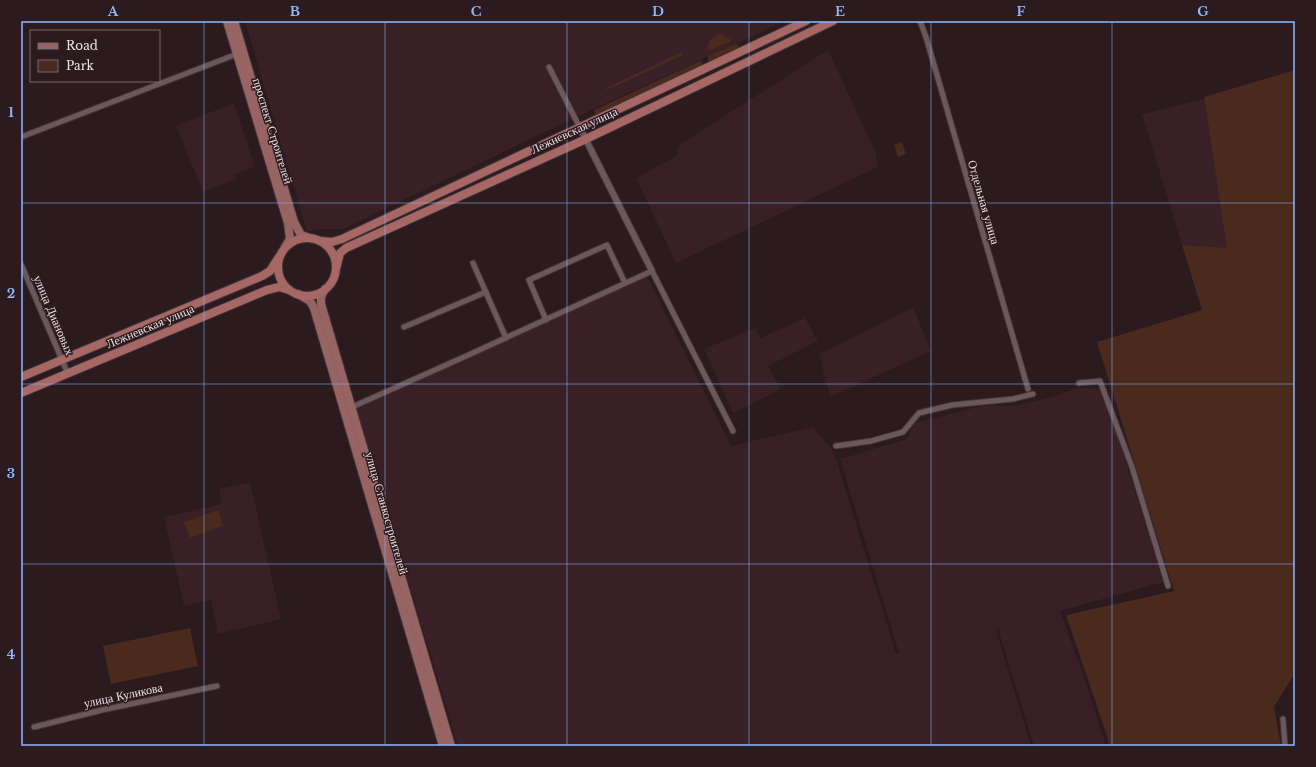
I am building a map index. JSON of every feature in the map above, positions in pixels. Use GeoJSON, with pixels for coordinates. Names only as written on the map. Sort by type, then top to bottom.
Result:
{"type":"FeatureCollection","features":[{"type":"Feature","properties":{"kind":"highway","name":"Лежневская улица"},"geometry":{"type":"LineString","coordinates":[[320,241],[332,242],[342,239],[806,21]]}},
{"type":"Feature","properties":{"kind":"highway","name":"Лежневская улица"},"geometry":{"type":"LineString","coordinates":[[336,269],[340,253],[346,248],[586,139],[833,21]]}},
{"type":"Feature","properties":{"kind":"highway"},"geometry":{"type":"LineString","coordinates":[[310,238],[320,241],[332,253],[336,269],[332,280],[326,289],[314,294],[298,294],[289,290],[279,275],[278,268],[279,257],[285,247],[295,240],[310,238]]}},
{"type":"Feature","properties":{"kind":"highway","name":"Лежневская улица"},"geometry":{"type":"LineString","coordinates":[[21,377],[262,276],[270,270],[279,257]]}},
{"type":"Feature","properties":{"kind":"highway","name":"Лежневская улица"},"geometry":{"type":"LineString","coordinates":[[21,393],[267,290],[280,287],[289,290]]}},
{"type":"Feature","properties":{"kind":"main road","name":"проспект Строителей"},"geometry":{"type":"LineString","coordinates":[[227,21],[240,53],[294,222],[300,235],[310,238]]}},
{"type":"Feature","properties":{"kind":"main road","name":"проспект Строителей"},"geometry":{"type":"LineString","coordinates":[[234,21],[240,53],[289,227],[290,239],[285,247]]}},
{"type":"Feature","properties":{"kind":"main road","name":"улица Станкостроителей"},"geometry":{"type":"LineString","coordinates":[[326,289],[321,297],[321,304],[451,746]]}},
{"type":"Feature","properties":{"kind":"main road","name":"улица Станкостроителей"},"geometry":{"type":"LineString","coordinates":[[298,294],[310,301],[314,308],[443,746]]}},
{"type":"Feature","properties":{"kind":"street","name":"Отдельная улица"},"geometry":{"type":"LineString","coordinates":[[920,21],[926,37],[1028,389]]}},
{"type":"Feature","properties":{"kind":"street"},"geometry":{"type":"LineString","coordinates":[[21,137],[240,53]]}},
{"type":"Feature","properties":{"kind":"street"},"geometry":{"type":"LineString","coordinates":[[549,67],[733,431]]}},
{"type":"Feature","properties":{"kind":"street"},"geometry":{"type":"LineString","coordinates":[[546,320],[529,280],[607,245],[625,283]]}},
{"type":"Feature","properties":{"kind":"street"},"geometry":{"type":"LineString","coordinates":[[473,263],[506,338]]}},
{"type":"Feature","properties":{"kind":"street","name":"улица Диановых"},"geometry":{"type":"LineString","coordinates":[[21,264],[68,374]]}},
{"type":"Feature","properties":{"kind":"street"},"geometry":{"type":"LineString","coordinates":[[352,407],[652,271]]}},
{"type":"Feature","properties":{"kind":"street"},"geometry":{"type":"LineString","coordinates":[[404,327],[486,292]]}},
{"type":"Feature","properties":{"kind":"street"},"geometry":{"type":"LineString","coordinates":[[1079,383],[1100,381],[1132,467],[1168,586]]}},
{"type":"Feature","properties":{"kind":"street"},"geometry":{"type":"LineString","coordinates":[[836,446],[871,441],[904,432],[919,413],[952,404],[1013,399],[1032,394]]}},
{"type":"Feature","properties":{"kind":"street","name":"улица Куликова"},"geometry":{"type":"LineString","coordinates":[[34,727],[102,710],[217,686]]}},
{"type":"Feature","properties":{"kind":"street"},"geometry":{"type":"LineString","coordinates":[[1283,719],[1285,746]]}},
{"type":"Feature","properties":{"kind":"shaded area"},"geometry":{"type":"Polygon","coordinates":[[[245,21],[786,21],[591,110],[343,229],[317,229],[307,232],[245,21]]]}},
{"type":"Feature","properties":{"kind":"shaded area"},"geometry":{"type":"Polygon","coordinates":[[[828,50],[876,153],[878,167],[676,263],[636,178],[676,156],[679,145],[828,50]]]}},
{"type":"Feature","properties":{"kind":"shaded area"},"geometry":{"type":"Polygon","coordinates":[[[1204,99],[1228,249],[1182,245],[1142,114],[1204,99]]]}},
{"type":"Feature","properties":{"kind":"shaded area"},"geometry":{"type":"Polygon","coordinates":[[[234,103],[255,167],[235,174],[236,179],[203,192],[176,126],[234,103]]]}},
{"type":"Feature","properties":{"kind":"shaded area"},"geometry":{"type":"Polygon","coordinates":[[[646,274],[731,446],[813,427],[834,452],[896,654],[899,653],[840,459],[907,439],[914,423],[981,406],[1014,406],[1052,397],[1074,389],[1101,389],[1111,415],[1163,582],[1060,611],[1085,680],[1105,746],[1034,746],[998,629],[996,630],[1031,746],[458,746],[356,407],[646,274]]]}},
{"type":"Feature","properties":{"kind":"shaded area"},"geometry":{"type":"Polygon","coordinates":[[[913,307],[931,351],[830,397],[819,354],[913,307]]]}},
{"type":"Feature","properties":{"kind":"shaded area"},"geometry":{"type":"Polygon","coordinates":[[[805,318],[818,341],[768,366],[781,389],[733,413],[704,349],[755,328],[760,338],[805,318]]]}},
{"type":"Feature","properties":{"kind":"shaded area"},"geometry":{"type":"Polygon","coordinates":[[[250,482],[281,619],[218,634],[211,600],[184,606],[164,517],[222,504],[219,489],[250,482]]]}},
{"type":"Feature","properties":{"kind":"green space"},"geometry":{"type":"Polygon","coordinates":[[[720,33],[730,39],[730,42],[708,51],[710,40],[720,33]]]}},
{"type":"Feature","properties":{"kind":"green space"},"geometry":{"type":"Polygon","coordinates":[[[735,44],[738,45],[739,48],[708,62],[708,56],[735,44]]]}},
{"type":"Feature","properties":{"kind":"green space"},"geometry":{"type":"Polygon","coordinates":[[[682,52],[683,55],[607,90],[606,88],[682,52]]]}},
{"type":"Feature","properties":{"kind":"green space"},"geometry":{"type":"Polygon","coordinates":[[[702,60],[701,66],[595,115],[594,110],[702,60]]]}},
{"type":"Feature","properties":{"kind":"green space"},"geometry":{"type":"Polygon","coordinates":[[[1295,70],[1295,673],[1274,707],[1281,746],[1109,746],[1108,739],[1066,615],[1174,591],[1097,342],[1202,310],[1182,245],[1227,248],[1204,97],[1295,70]]]}},
{"type":"Feature","properties":{"kind":"green space"},"geometry":{"type":"Polygon","coordinates":[[[902,142],[906,154],[898,157],[894,145],[902,142]]]}},
{"type":"Feature","properties":{"kind":"green space"},"geometry":{"type":"Polygon","coordinates":[[[218,510],[223,526],[190,538],[184,522],[218,510]]]}},
{"type":"Feature","properties":{"kind":"green space"},"geometry":{"type":"Polygon","coordinates":[[[190,628],[198,666],[111,684],[103,646],[190,628]]]}}]}
